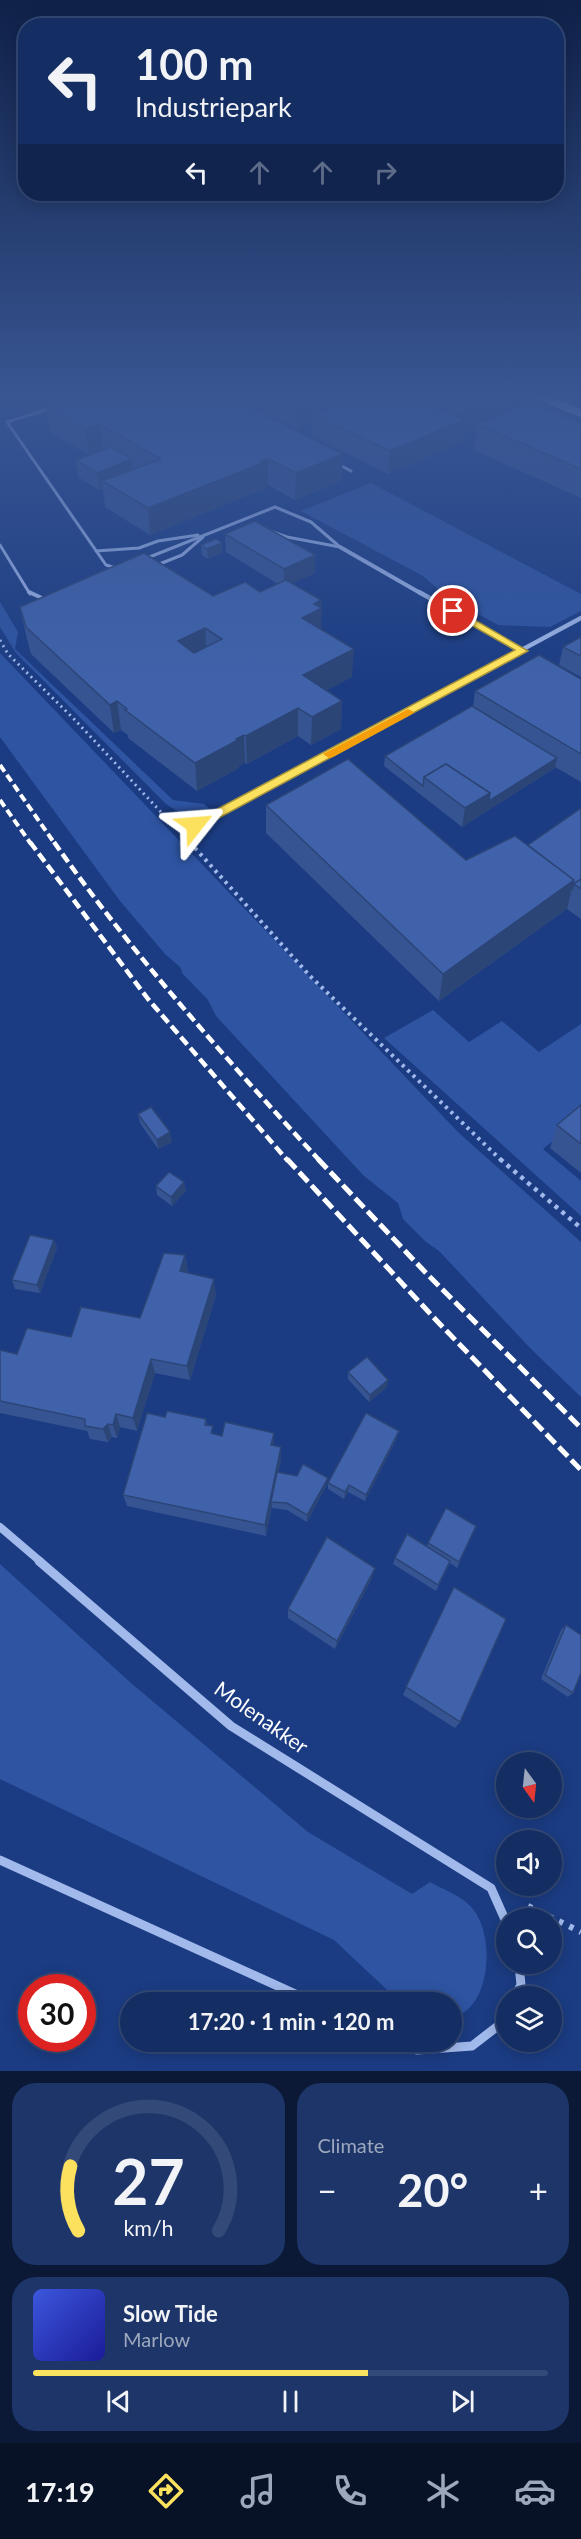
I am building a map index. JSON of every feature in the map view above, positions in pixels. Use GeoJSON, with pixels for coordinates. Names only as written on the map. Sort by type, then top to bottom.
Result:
{"type":"FeatureCollection","features":[{"type":"Feature","properties":{"kind":"street"},"geometry":{"type":"LineString","coordinates":[[340,547],[523,651]]}},
{"type":"Feature","properties":{"kind":"street"},"geometry":{"type":"LineString","coordinates":[[195,825],[581,618]]}},
{"type":"Feature","properties":{"kind":"street","name":"Molenakker"},"geometry":{"type":"LineString","coordinates":[[0,1527],[231,1726],[490,1888]]}},
{"type":"Feature","properties":{"kind":"street"},"geometry":{"type":"LineString","coordinates":[[0,1860],[291,1992]]}},
{"type":"Feature","properties":{"kind":"street"},"geometry":{"type":"LineString","coordinates":[[490,1888],[499,1908]]}},
{"type":"Feature","properties":{"kind":"street"},"geometry":{"type":"LineString","coordinates":[[462,2047],[472,2046],[496,2027]]}},
{"type":"Feature","properties":{"kind":"lane"},"geometry":{"type":"LineString","coordinates":[[56,493],[106,565],[115,569],[124,566]]}},
{"type":"Feature","properties":{"kind":"lane"},"geometry":{"type":"LineString","coordinates":[[142,561],[274,507],[328,534],[340,547]]}},
{"type":"Feature","properties":{"kind":"lane"},"geometry":{"type":"LineString","coordinates":[[249,518],[257,523]]}},
{"type":"Feature","properties":{"kind":"lane"},"geometry":{"type":"LineString","coordinates":[[263,527],[287,537],[340,547]]}},
{"type":"Feature","properties":{"kind":"lane"},"geometry":{"type":"LineString","coordinates":[[96,551],[139,548],[158,542],[207,534]]}},
{"type":"Feature","properties":{"kind":"lane"},"geometry":{"type":"LineString","coordinates":[[151,567],[182,555],[207,534]]}},
{"type":"Feature","properties":{"kind":"lane"},"geometry":{"type":"LineString","coordinates":[[0,545],[30,594],[49,601]]}},
{"type":"Feature","properties":{"kind":"path"},"geometry":{"type":"LineString","coordinates":[[0,640],[8,654],[75,720],[179,831]]}},
{"type":"Feature","properties":{"kind":"path"},"geometry":{"type":"LineString","coordinates":[[187,839],[310,976],[481,1143],[581,1228]]}},
{"type":"Feature","properties":{"kind":"path"},"geometry":{"type":"LineString","coordinates":[[490,1888],[581,1932]]}},
{"type":"Feature","properties":{"kind":"shaded area"},"geometry":{"type":"Polygon","coordinates":[[[347,493],[389,493],[581,594],[581,611],[550,627],[498,625],[446,596],[423,576],[301,511],[347,493]]]}},
{"type":"Feature","properties":{"kind":"shaded area"},"geometry":{"type":"Polygon","coordinates":[[[0,602],[18,632],[15,649],[173,800],[204,804],[212,811],[193,816],[177,811],[165,803],[16,653],[0,627],[0,602]]]}},
{"type":"Feature","properties":{"kind":"shaded area"},"geometry":{"type":"Polygon","coordinates":[[[0,653],[459,1133],[581,1242],[581,1397],[531,1349],[439,1251],[426,1242],[403,1219],[398,1203],[364,1176],[216,1016],[208,1000],[120,901],[0,737],[0,653]]]}},
{"type":"Feature","properties":{"kind":"shaded area"},"geometry":{"type":"Polygon","coordinates":[[[433,1010],[469,1042],[502,1021],[539,1052],[581,1024],[581,1118],[543,1149],[581,1181],[581,1216],[384,1038],[433,1010]]]}},
{"type":"Feature","properties":{"kind":"shaded area"},"geometry":{"type":"Polygon","coordinates":[[[0,1564],[131,1683],[308,1832],[412,1894],[430,1882],[467,1903],[482,1925],[487,1954],[483,1983],[478,1996],[462,2013],[462,1992],[389,1992],[334,1940],[0,1779],[0,1564]]]}},
{"type":"Feature","properties":{"kind":"building"},"geometry":{"type":"Polygon","coordinates":[[[122,493],[187,493],[148,508],[122,493]]]}},
{"type":"Feature","properties":{"kind":"building"},"geometry":{"type":"Polygon","coordinates":[[[255,521],[315,555],[284,569],[225,534],[255,521]]]}},
{"type":"Feature","properties":{"kind":"building"},"geometry":{"type":"Polygon","coordinates":[[[216,539],[222,543],[207,549],[201,545],[216,539]]]}},
{"type":"Feature","properties":{"kind":"building"},"geometry":{"type":"Polygon","coordinates":[[[144,553],[213,596],[245,582],[260,592],[286,580],[321,600],[314,604],[322,608],[302,618],[354,649],[303,675],[342,701],[312,717],[298,708],[236,739],[238,740],[195,763],[125,710],[127,709],[117,701],[110,705],[26,627],[20,607],[144,553]],[[205,628],[178,641],[194,653],[222,639],[205,628]]]}},
{"type":"Feature","properties":{"kind":"building"},"geometry":{"type":"Polygon","coordinates":[[[581,637],[581,656],[563,647],[581,637]]]}},
{"type":"Feature","properties":{"kind":"building"},"geometry":{"type":"Polygon","coordinates":[[[539,655],[581,679],[581,754],[475,691],[539,655]]]}},
{"type":"Feature","properties":{"kind":"building"},"geometry":{"type":"Polygon","coordinates":[[[472,706],[557,758],[489,801],[490,793],[446,764],[424,777],[423,786],[385,756],[472,706]]]}},
{"type":"Feature","properties":{"kind":"building"},"geometry":{"type":"Polygon","coordinates":[[[348,759],[466,860],[515,836],[574,880],[443,974],[266,805],[348,759]]]}},
{"type":"Feature","properties":{"kind":"building"},"geometry":{"type":"Polygon","coordinates":[[[446,764],[490,793],[465,808],[424,777],[446,764]]]}},
{"type":"Feature","properties":{"kind":"building"},"geometry":{"type":"Polygon","coordinates":[[[581,808],[581,879],[574,884],[572,890],[574,880],[528,845],[581,808]]]}},
{"type":"Feature","properties":{"kind":"building"},"geometry":{"type":"Polygon","coordinates":[[[581,879],[581,889],[574,884],[581,879]]]}},
{"type":"Feature","properties":{"kind":"building"},"geometry":{"type":"Polygon","coordinates":[[[581,1105],[581,1144],[557,1125],[581,1105]]]}},
{"type":"Feature","properties":{"kind":"building"},"geometry":{"type":"Polygon","coordinates":[[[151,1107],[170,1132],[157,1140],[138,1114],[151,1107]]]}},
{"type":"Feature","properties":{"kind":"building"},"geometry":{"type":"Polygon","coordinates":[[[169,1172],[184,1182],[171,1197],[156,1186],[169,1172]]]}},
{"type":"Feature","properties":{"kind":"building"},"geometry":{"type":"Polygon","coordinates":[[[30,1235],[54,1240],[37,1285],[12,1280],[30,1235]]]}},
{"type":"Feature","properties":{"kind":"building"},"geometry":{"type":"Polygon","coordinates":[[[164,1253],[185,1255],[180,1271],[214,1279],[187,1366],[151,1359],[133,1418],[116,1414],[113,1425],[108,1424],[103,1429],[85,1426],[85,1419],[0,1401],[0,1350],[17,1354],[27,1328],[71,1337],[81,1307],[140,1318],[164,1253]]]}},
{"type":"Feature","properties":{"kind":"building"},"geometry":{"type":"Polygon","coordinates":[[[367,1357],[388,1380],[370,1395],[348,1372],[367,1357]]]}},
{"type":"Feature","properties":{"kind":"building"},"geometry":{"type":"Polygon","coordinates":[[[167,1411],[206,1419],[205,1425],[213,1426],[211,1433],[222,1436],[225,1422],[274,1433],[271,1445],[281,1447],[265,1525],[123,1495],[147,1413],[165,1417],[167,1411]]]}},
{"type":"Feature","properties":{"kind":"building"},"geometry":{"type":"Polygon","coordinates":[[[366,1413],[399,1431],[366,1495],[349,1485],[345,1492],[328,1483],[366,1413]]]}},
{"type":"Feature","properties":{"kind":"building"},"geometry":{"type":"Polygon","coordinates":[[[303,1464],[328,1478],[307,1515],[287,1503],[271,1502],[277,1472],[297,1476],[303,1464]]]}},
{"type":"Feature","properties":{"kind":"building"},"geometry":{"type":"Polygon","coordinates":[[[446,1508],[476,1526],[459,1562],[428,1543],[446,1508]]]}},
{"type":"Feature","properties":{"kind":"building"},"geometry":{"type":"Polygon","coordinates":[[[407,1534],[450,1561],[438,1585],[395,1558],[407,1534]]]}},
{"type":"Feature","properties":{"kind":"building"},"geometry":{"type":"Polygon","coordinates":[[[327,1537],[375,1568],[337,1641],[288,1609],[327,1537]]]}},
{"type":"Feature","properties":{"kind":"building"},"geometry":{"type":"Polygon","coordinates":[[[454,1587],[506,1619],[460,1722],[406,1687],[454,1587]]]}},
{"type":"Feature","properties":{"kind":"building"},"geometry":{"type":"Polygon","coordinates":[[[566,1625],[581,1635],[581,1673],[573,1693],[545,1675],[566,1625]]]}},
{"type":"Feature","properties":{"kind":"railway"},"geometry":{"type":"LineString","coordinates":[[0,765],[55,844]]}},
{"type":"Feature","properties":{"kind":"railway"},"geometry":{"type":"LineString","coordinates":[[0,800],[31,844]]}},
{"type":"Feature","properties":{"kind":"railway"},"geometry":{"type":"LineString","coordinates":[[30,842],[148,999],[288,1161]]}},
{"type":"Feature","properties":{"kind":"railway"},"geometry":{"type":"LineString","coordinates":[[54,842],[84,884],[181,1006],[320,1161]]}},
{"type":"Feature","properties":{"kind":"railway"},"geometry":{"type":"LineString","coordinates":[[287,1159],[436,1320],[581,1470]]}},
{"type":"Feature","properties":{"kind":"railway"},"geometry":{"type":"LineString","coordinates":[[318,1159],[426,1273],[581,1428]]}},
{"type":"Feature","properties":{"kind":"slow traffic"},"geometry":{"type":"LineString","coordinates":[[329,754],[408,712]]}},
{"type":"Feature","properties":{"kind":"route"},"geometry":{"type":"LineString","coordinates":[[195,825],[523,651],[453,611]]}}]}
